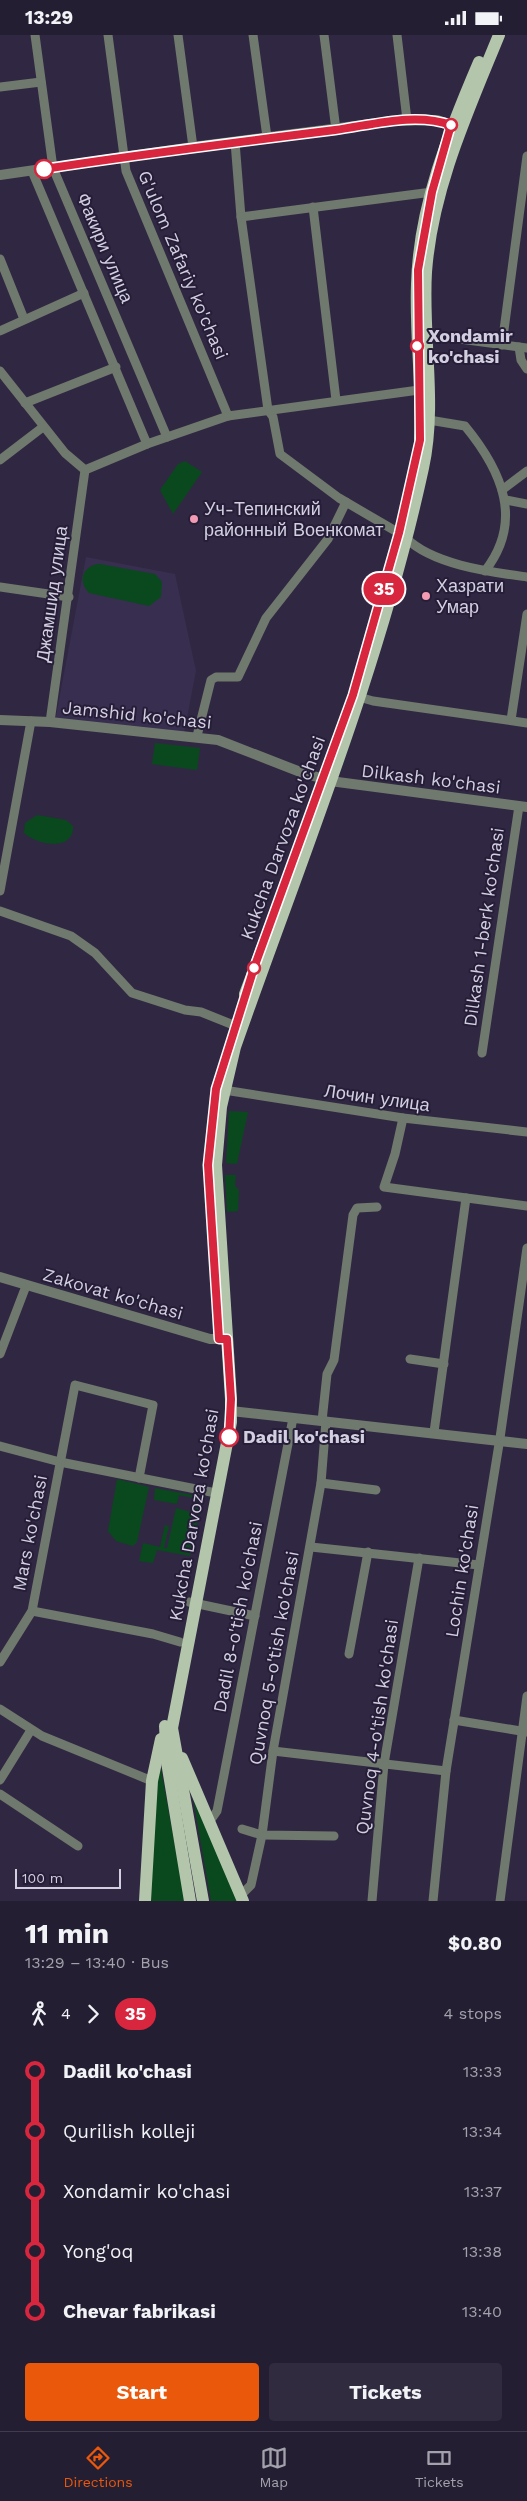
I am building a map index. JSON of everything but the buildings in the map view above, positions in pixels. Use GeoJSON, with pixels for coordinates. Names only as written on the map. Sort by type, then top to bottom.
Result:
{"type":"FeatureCollection","features":[{"type":"Feature","properties":{"kind":"main road","name":"Kukcha Darvoza ko'chasi"},"geometry":{"type":"LineString","coordinates":[[190,1901],[167,1762],[165,1722],[193,1603],[215,1492],[228,1410],[223,1339],[216,1165],[220,1090],[238,1027],[356,696],[424,464],[429,419],[418,270],[432,192],[490,35]]}},
{"type":"Feature","properties":{"kind":"main road","name":"Kukcha Darvoza ko'chasi"},"geometry":{"type":"LineString","coordinates":[[403,535],[419,447],[419,390],[429,251],[456,127],[498,35]]}},
{"type":"Feature","properties":{"kind":"main road","name":"Kukcha Darvoza ko'chasi"},"geometry":{"type":"LineString","coordinates":[[184,1643],[173,1720],[173,1737],[203,1901]]}},
{"type":"Feature","properties":{"kind":"main road"},"geometry":{"type":"LineString","coordinates":[[145,1901],[152,1781],[165,1722]]}},
{"type":"Feature","properties":{"kind":"main road"},"geometry":{"type":"LineString","coordinates":[[173,1737],[242,1898]]}},
{"type":"Feature","properties":{"kind":"street","name":"Факири улица"},"geometry":{"type":"LineString","coordinates":[[35,35],[53,168],[167,437]]}},
{"type":"Feature","properties":{"kind":"street","name":"G'ulom Zafariy ko'chasi"},"geometry":{"type":"LineString","coordinates":[[108,35],[126,171],[228,416]]}},
{"type":"Feature","properties":{"kind":"street"},"geometry":{"type":"LineString","coordinates":[[178,35],[193,147]]}},
{"type":"Feature","properties":{"kind":"street"},"geometry":{"type":"LineString","coordinates":[[253,35],[267,137]]}},
{"type":"Feature","properties":{"kind":"street"},"geometry":{"type":"LineString","coordinates":[[324,35],[336,130]]}},
{"type":"Feature","properties":{"kind":"street"},"geometry":{"type":"LineString","coordinates":[[397,35],[408,120]]}},
{"type":"Feature","properties":{"kind":"street"},"geometry":{"type":"LineString","coordinates":[[0,87],[41,82]]}},
{"type":"Feature","properties":{"kind":"street"},"geometry":{"type":"LineString","coordinates":[[0,175],[267,137],[408,120],[437,120],[456,127]]}},
{"type":"Feature","properties":{"kind":"street"},"geometry":{"type":"LineString","coordinates":[[235,142],[241,217],[268,410],[273,417],[278,450],[282,458],[346,502],[403,535],[414,546],[445,560],[485,571],[527,577]]}},
{"type":"Feature","properties":{"kind":"street"},"geometry":{"type":"LineString","coordinates":[[502,345],[527,156]]}},
{"type":"Feature","properties":{"kind":"street","name":"Факири улица"},"geometry":{"type":"LineString","coordinates":[[32,171],[148,444]]}},
{"type":"Feature","properties":{"kind":"street"},"geometry":{"type":"LineString","coordinates":[[241,217],[432,192]]}},
{"type":"Feature","properties":{"kind":"street"},"geometry":{"type":"LineString","coordinates":[[313,207],[336,401]]}},
{"type":"Feature","properties":{"kind":"street"},"geometry":{"type":"LineString","coordinates":[[0,259],[24,319]]}},
{"type":"Feature","properties":{"kind":"street"},"geometry":{"type":"LineString","coordinates":[[0,331],[84,293]]}},
{"type":"Feature","properties":{"kind":"street"},"geometry":{"type":"LineString","coordinates":[[422,337],[445,337],[523,348],[521,360],[527,369]]}},
{"type":"Feature","properties":{"kind":"street"},"geometry":{"type":"LineString","coordinates":[[25,403],[116,367]]}},
{"type":"Feature","properties":{"kind":"street"},"geometry":{"type":"LineString","coordinates":[[0,371],[65,453],[85,470],[148,444],[228,416],[419,390]]}},
{"type":"Feature","properties":{"kind":"street"},"geometry":{"type":"LineString","coordinates":[[429,419],[465,426],[492,469],[506,500],[506,521],[502,541],[493,561],[485,571]]}},
{"type":"Feature","properties":{"kind":"street"},"geometry":{"type":"LineString","coordinates":[[0,460],[43,427]]}},
{"type":"Feature","properties":{"kind":"street","name":"Джамшид улица"},"geometry":{"type":"LineString","coordinates":[[50,722],[69,597],[85,470]]}},
{"type":"Feature","properties":{"kind":"street"},"geometry":{"type":"LineString","coordinates":[[502,490],[527,471]]}},
{"type":"Feature","properties":{"kind":"street"},"geometry":{"type":"LineString","coordinates":[[506,500],[527,504]]}},
{"type":"Feature","properties":{"kind":"street"},"geometry":{"type":"LineString","coordinates":[[197,736],[212,680],[216,677],[238,677],[266,618],[328,539],[346,502]]}},
{"type":"Feature","properties":{"kind":"street"},"geometry":{"type":"LineString","coordinates":[[0,587],[69,597]]}},
{"type":"Feature","properties":{"kind":"street"},"geometry":{"type":"LineString","coordinates":[[511,720],[527,614]]}},
{"type":"Feature","properties":{"kind":"street"},"geometry":{"type":"LineString","coordinates":[[356,696],[372,701],[527,723]]}},
{"type":"Feature","properties":{"kind":"street","name":"Jamshid ko'chasi"},"geometry":{"type":"LineString","coordinates":[[0,720],[50,722],[197,736],[218,740],[303,773],[327,780]]}},
{"type":"Feature","properties":{"kind":"street"},"geometry":{"type":"LineString","coordinates":[[0,891],[31,721]]}},
{"type":"Feature","properties":{"kind":"street","name":"Dilkash ko'chasi"},"geometry":{"type":"LineString","coordinates":[[327,780],[523,807]]}},
{"type":"Feature","properties":{"kind":"street","name":"Dilkash 1-berk ko'chasi"},"geometry":{"type":"LineString","coordinates":[[482,1053],[523,807]]}},
{"type":"Feature","properties":{"kind":"street"},"geometry":{"type":"LineString","coordinates":[[0,911],[71,936],[95,953],[132,993],[185,1010],[201,1012],[238,1027]]}},
{"type":"Feature","properties":{"kind":"street","name":"Лочин улица"},"geometry":{"type":"LineString","coordinates":[[220,1090],[403,1118],[527,1132]]}},
{"type":"Feature","properties":{"kind":"street"},"geometry":{"type":"LineString","coordinates":[[403,1118],[395,1154],[384,1187],[527,1206]]}},
{"type":"Feature","properties":{"kind":"street"},"geometry":{"type":"LineString","coordinates":[[434,1432],[466,1198]]}},
{"type":"Feature","properties":{"kind":"street","name":"Quvnoq 5-o'tish ko'chasi"},"geometry":{"type":"LineString","coordinates":[[242,1898],[251,1885],[262,1835],[274,1751],[311,1547],[321,1483],[326,1374],[334,1360],[353,1215],[357,1209],[377,1207]]}},
{"type":"Feature","properties":{"kind":"street","name":"Lochin ko'chasi"},"geometry":{"type":"LineString","coordinates":[[433,1901],[446,1771],[500,1440],[527,1248]]}},
{"type":"Feature","properties":{"kind":"street","name":"Zakovat ko'chasi"},"geometry":{"type":"LineString","coordinates":[[0,1277],[210,1339],[223,1339]]}},
{"type":"Feature","properties":{"kind":"street"},"geometry":{"type":"LineString","coordinates":[[0,1353],[26,1286]]}},
{"type":"Feature","properties":{"kind":"street"},"geometry":{"type":"LineString","coordinates":[[410,1359],[444,1364]]}},
{"type":"Feature","properties":{"kind":"street","name":"Mars ko'chasi"},"geometry":{"type":"LineString","coordinates":[[0,1662],[32,1611],[76,1385],[153,1405],[139,1477]]}},
{"type":"Feature","properties":{"kind":"street"},"geometry":{"type":"LineString","coordinates":[[228,1410],[527,1444]]}},
{"type":"Feature","properties":{"kind":"street","name":"Dadil 8-o'tish ko'chasi"},"geometry":{"type":"LineString","coordinates":[[210,1821],[217,1811],[293,1417]]}},
{"type":"Feature","properties":{"kind":"street","name":"Mars ko'chasi"},"geometry":{"type":"LineString","coordinates":[[0,1446],[60,1462],[215,1492]]}},
{"type":"Feature","properties":{"kind":"street"},"geometry":{"type":"LineString","coordinates":[[321,1483],[376,1490]]}},
{"type":"Feature","properties":{"kind":"street"},"geometry":{"type":"LineString","coordinates":[[311,1547],[479,1565]]}},
{"type":"Feature","properties":{"kind":"street"},"geometry":{"type":"LineString","coordinates":[[349,1654],[368,1552]]}},
{"type":"Feature","properties":{"kind":"street","name":"Quvnoq 4-o'tish ko'chasi"},"geometry":{"type":"LineString","coordinates":[[372,1901],[384,1764],[419,1558]]}},
{"type":"Feature","properties":{"kind":"street"},"geometry":{"type":"LineString","coordinates":[[193,1603],[255,1616]]}},
{"type":"Feature","properties":{"kind":"street","name":"Mars ko'chasi"},"geometry":{"type":"LineString","coordinates":[[32,1611],[153,1634],[184,1643]]}},
{"type":"Feature","properties":{"kind":"street"},"geometry":{"type":"LineString","coordinates":[[500,1901],[524,1731],[527,1696]]}},
{"type":"Feature","properties":{"kind":"street"},"geometry":{"type":"LineString","coordinates":[[0,1709],[31,1730],[152,1781]]}},
{"type":"Feature","properties":{"kind":"street"},"geometry":{"type":"LineString","coordinates":[[454,1720],[524,1731]]}},
{"type":"Feature","properties":{"kind":"street"},"geometry":{"type":"LineString","coordinates":[[0,1780],[31,1730]]}},
{"type":"Feature","properties":{"kind":"street"},"geometry":{"type":"LineString","coordinates":[[274,1751],[446,1771]]}},
{"type":"Feature","properties":{"kind":"street"},"geometry":{"type":"LineString","coordinates":[[0,1795],[78,1846]]}},
{"type":"Feature","properties":{"kind":"street"},"geometry":{"type":"LineString","coordinates":[[242,1829],[262,1835],[334,1836]]}},
{"type":"Feature","properties":{"kind":"shaded area"},"geometry":{"type":"Polygon","coordinates":[[[86,557],[175,574],[196,671],[184,733],[55,721],[86,557]]]}},
{"type":"Feature","properties":{"kind":"green space"},"geometry":{"type":"Polygon","coordinates":[[[185,461],[202,472],[173,514],[160,490],[178,464],[185,461]]]}},
{"type":"Feature","properties":{"kind":"green space"},"geometry":{"type":"Polygon","coordinates":[[[100,564],[155,574],[162,582],[161,597],[149,606],[89,593],[83,584],[84,574],[89,567],[100,564]]]}},
{"type":"Feature","properties":{"kind":"green space"},"geometry":{"type":"Polygon","coordinates":[[[155,743],[200,748],[197,770],[152,764],[155,743]]]}},
{"type":"Feature","properties":{"kind":"green space"},"geometry":{"type":"Polygon","coordinates":[[[37,815],[66,820],[73,826],[72,834],[68,840],[54,844],[45,843],[37,841],[24,833],[25,823],[37,815]]]}},
{"type":"Feature","properties":{"kind":"green space"},"geometry":{"type":"Polygon","coordinates":[[[229,1111],[248,1112],[237,1164],[226,1163],[229,1111]]]}},
{"type":"Feature","properties":{"kind":"green space"},"geometry":{"type":"Polygon","coordinates":[[[225,1175],[236,1175],[235,1186],[239,1190],[238,1211],[227,1212],[225,1175]]]}},
{"type":"Feature","properties":{"kind":"green space"},"geometry":{"type":"Polygon","coordinates":[[[117,1479],[149,1487],[137,1542],[133,1546],[116,1541],[108,1531],[117,1479]]]}},
{"type":"Feature","properties":{"kind":"green space"},"geometry":{"type":"Polygon","coordinates":[[[155,1488],[203,1497],[190,1556],[157,1550],[153,1563],[139,1561],[143,1543],[160,1547],[165,1525],[169,1526],[164,1548],[167,1548],[176,1508],[191,1512],[194,1498],[179,1495],[177,1504],[154,1500],[155,1488]]]}},
{"type":"Feature","properties":{"kind":"green space"},"geometry":{"type":"Polygon","coordinates":[[[159,1769],[161,1769],[185,1901],[151,1901],[154,1796],[159,1769]]]}},
{"type":"Feature","properties":{"kind":"green space"},"geometry":{"type":"Polygon","coordinates":[[[191,1787],[239,1901],[211,1901],[191,1787]]]}},
{"type":"Feature","properties":{"kind":"bus line","name":"35"},"geometry":{"type":"LineString","coordinates":[[44,169],[193,147],[394,121],[437,120],[451,125],[432,192],[420,251],[416,283],[420,440],[399,533],[353,695],[254,968],[227,1047],[216,1089],[211,1122],[208,1165],[219,1339],[227,1339],[231,1399],[229,1437]]}},
{"type":"Feature","properties":{"kind":"place","name":"Xondamir ko'chasi"},"geometry":{"type":"Point","coordinates":[417,346]}},
{"type":"Feature","properties":{"kind":"place","name":"Уч-Тепинский районный Военкомат"},"geometry":{"type":"Point","coordinates":[194,519]}},
{"type":"Feature","properties":{"kind":"place","name":"Хазрати Умар"},"geometry":{"type":"Point","coordinates":[426,596]}},
{"type":"Feature","properties":{"kind":"place","name":"Dadil ko'chasi"},"geometry":{"type":"Point","coordinates":[229,1437]}}]}
